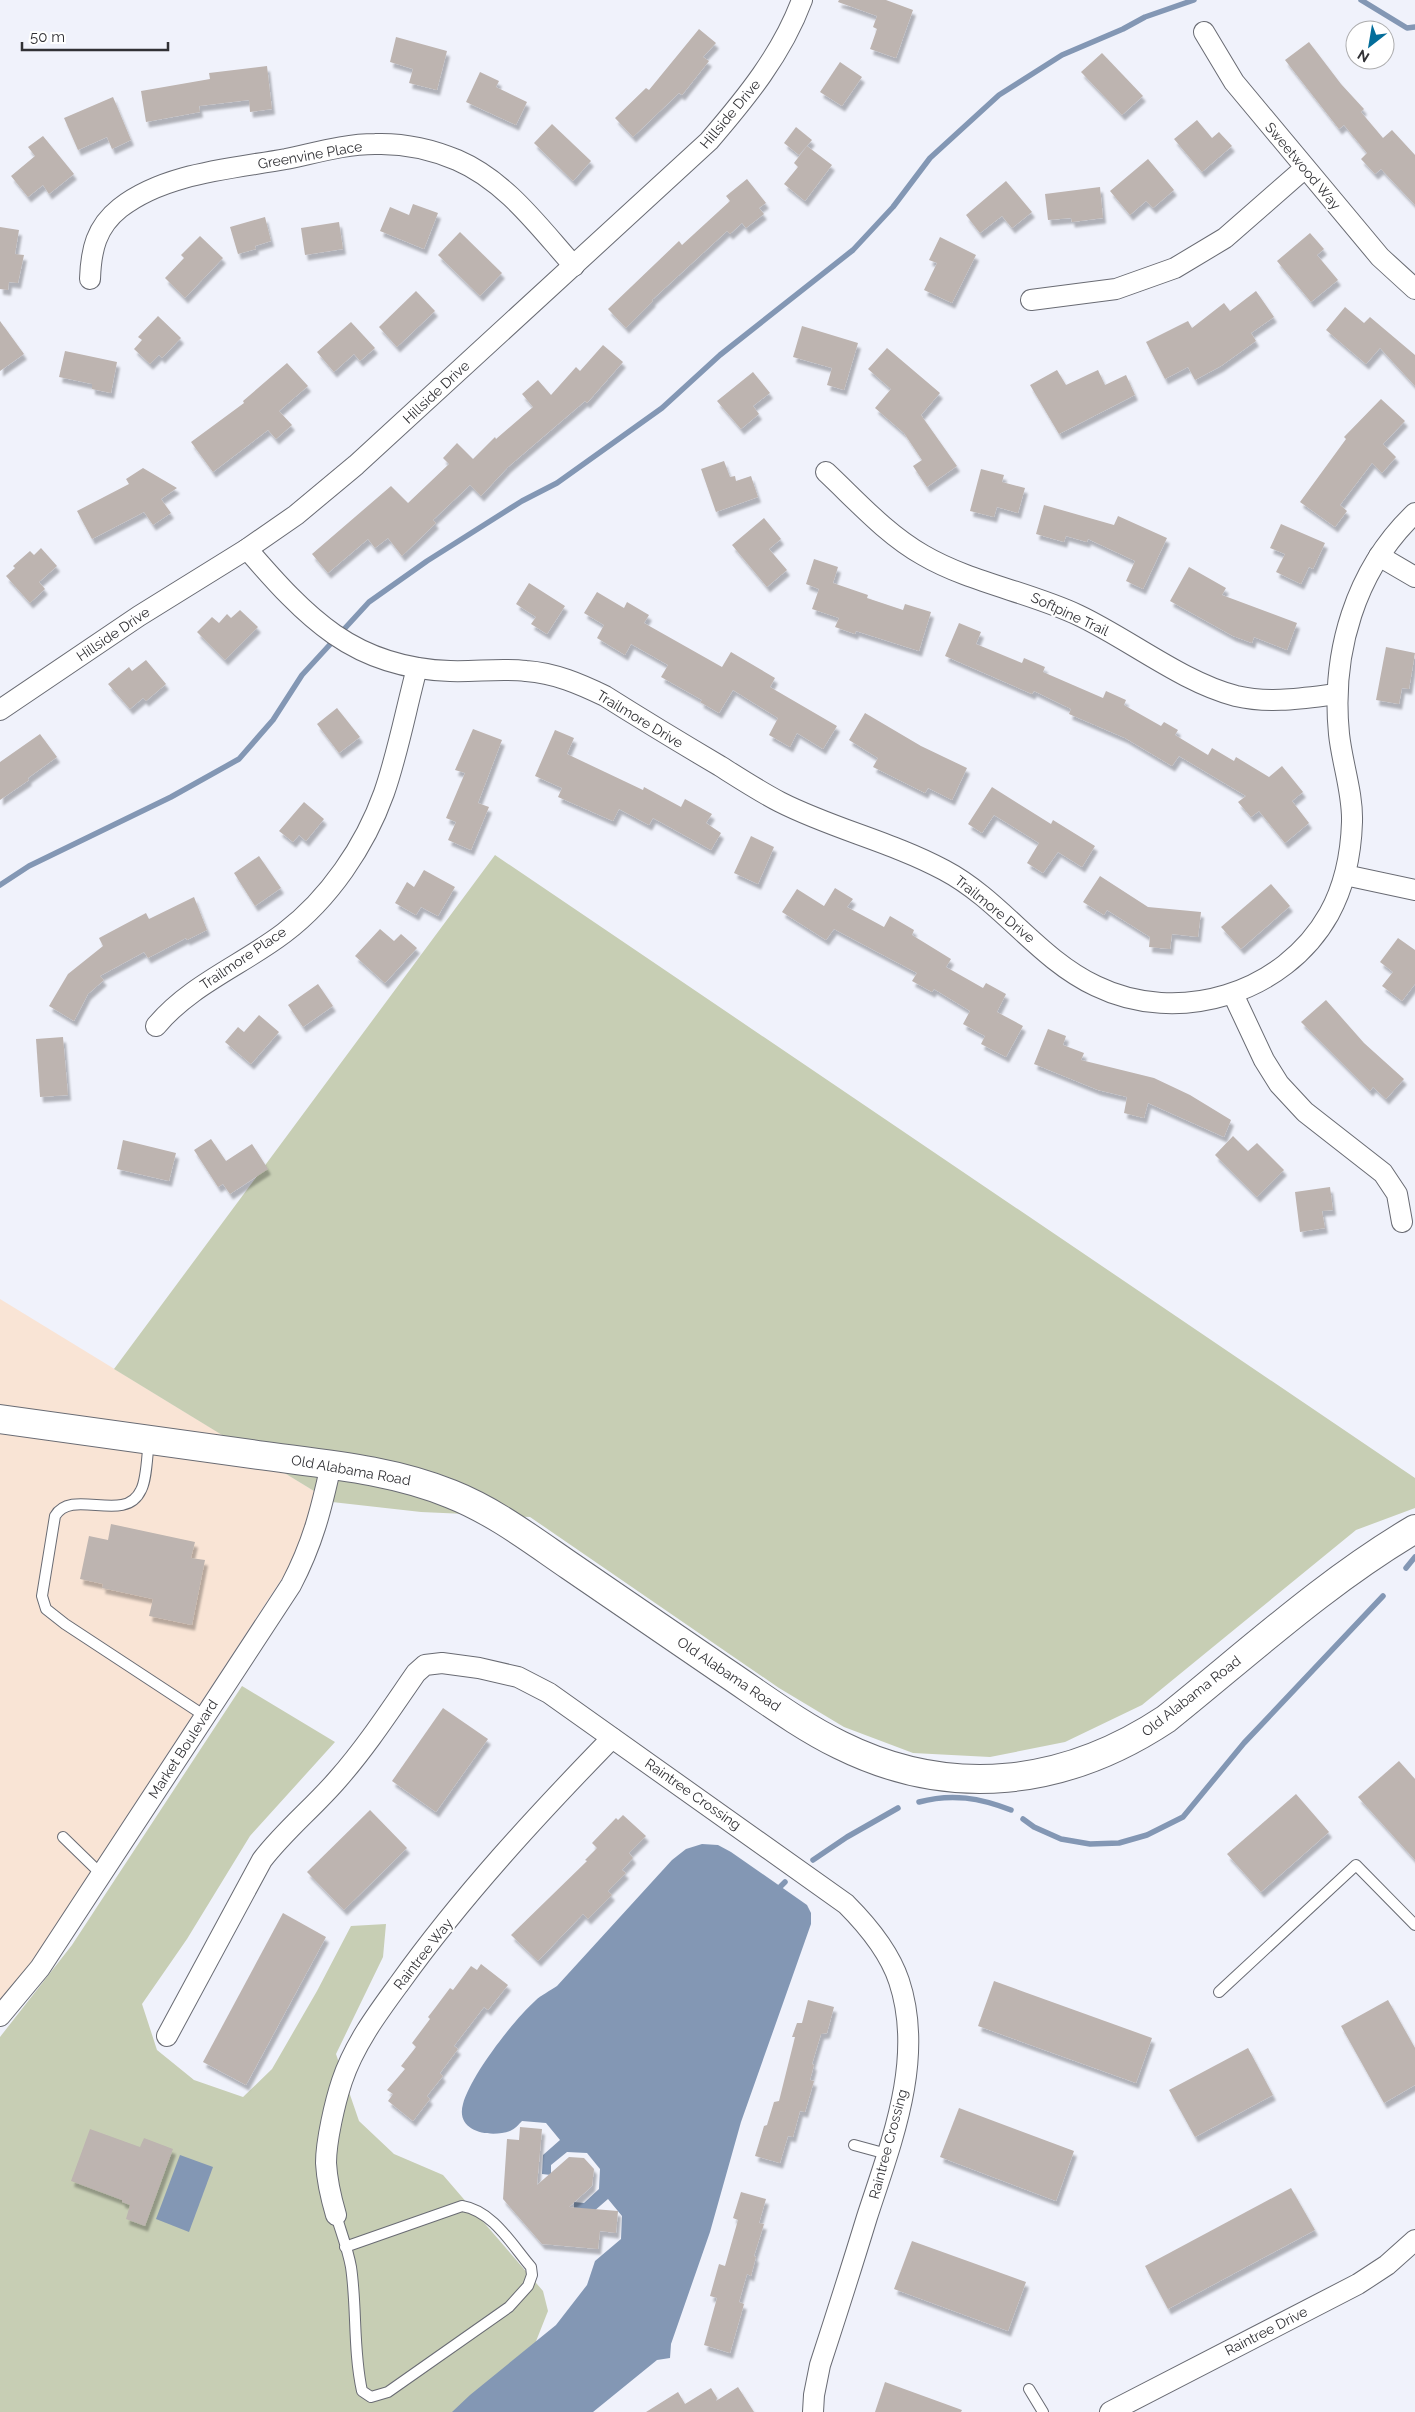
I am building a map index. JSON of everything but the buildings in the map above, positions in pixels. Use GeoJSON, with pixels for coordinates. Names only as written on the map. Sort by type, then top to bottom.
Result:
{"type":"FeatureCollection","features":[{"type":"Feature","properties":{"kind":"street","name":"Hillside Drive"},"geometry":{"type":"LineString","coordinates":[[0,710],[139,616],[247,549],[296,514],[356,465],[709,141],[751,92],[775,56],[802,0]]}},
{"type":"Feature","properties":{"kind":"street","name":"Sweetwood Way"},"geometry":{"type":"LineString","coordinates":[[1204,32],[1234,82],[1380,258],[1415,288]]}},
{"type":"Feature","properties":{"kind":"street","name":"Greenvine Place"},"geometry":{"type":"LineString","coordinates":[[90,279],[91,252],[101,229],[120,209],[149,190],[181,179],[345,147],[374,144],[403,145],[429,150],[457,160],[480,172],[513,198],[574,266]]}},
{"type":"Feature","properties":{"kind":"street"},"geometry":{"type":"LineString","coordinates":[[1031,300],[1116,289],[1175,268],[1225,238],[1305,168]]}},
{"type":"Feature","properties":{"kind":"street","name":"Softpine Trail"},"geometry":{"type":"LineString","coordinates":[[826,472],[889,531],[923,555],[952,569],[1034,597],[1079,615],[1207,686],[1236,696],[1266,700],[1290,700],[1337,694]]}},
{"type":"Feature","properties":{"kind":"street","name":"Trailmore Drive"},"geometry":{"type":"LineString","coordinates":[[247,549],[287,595],[330,633],[374,657],[417,668],[450,671],[525,670],[551,674],[577,682],[605,696],[779,802],[816,819],[917,856],[948,872],[984,897],[1063,967],[1095,986],[1127,998],[1164,1004],[1198,1002],[1233,994],[1271,975],[1304,948],[1328,915],[1345,875],[1351,848],[1352,816],[1339,734],[1337,694],[1340,658],[1349,621],[1361,588],[1379,556],[1403,524],[1415,513]]}},
{"type":"Feature","properties":{"kind":"street"},"geometry":{"type":"LineString","coordinates":[[1379,556],[1415,577]]}},
{"type":"Feature","properties":{"kind":"street","name":"Trailmore Place"},"geometry":{"type":"LineString","coordinates":[[156,1026],[184,997],[286,932],[314,905],[343,871],[366,833],[384,792],[417,668]]}},
{"type":"Feature","properties":{"kind":"street"},"geometry":{"type":"LineString","coordinates":[[1345,875],[1415,890]]}},
{"type":"Feature","properties":{"kind":"street"},"geometry":{"type":"LineString","coordinates":[[1233,994],[1264,1060],[1279,1084],[1305,1112],[1383,1173],[1397,1194],[1402,1222]]}},
{"type":"Feature","properties":{"kind":"street","name":"Old Alabama Road"},"geometry":{"type":"LineString","coordinates":[[0,1420],[331,1465],[420,1482],[455,1495],[526,1536],[814,1731],[874,1760],[911,1771],[949,1778],[988,1779],[1031,1775],[1068,1767],[1106,1754],[1137,1738],[1166,1719],[1332,1585],[1415,1529]]}},
{"type":"Feature","properties":{"kind":"street","name":"Market Boulevard"},"geometry":{"type":"LineString","coordinates":[[0,2016],[40,1968],[291,1585],[316,1531],[331,1465]]}},
{"type":"Feature","properties":{"kind":"street","name":"Raintree Crossing"},"geometry":{"type":"LineString","coordinates":[[167,2036],[262,1860],[275,1844],[338,1780],[416,1673],[425,1665],[442,1663],[479,1668],[518,1677],[549,1693],[846,1904],[870,1928],[899,1980],[906,2007],[908,2041],[906,2077],[887,2154],[820,2365],[814,2394],[813,2412]]}},
{"type":"Feature","properties":{"kind":"street","name":"Raintree Way"},"geometry":{"type":"LineString","coordinates":[[336,2215],[329,2190],[326,2162],[335,2107],[342,2081],[369,2026],[427,1945],[508,1850],[612,1738]]}},
{"type":"Feature","properties":{"kind":"street","name":"Raintree Drive"},"geometry":{"type":"LineString","coordinates":[[1110,2412],[1358,2284],[1387,2266],[1415,2240]]}},
{"type":"Feature","properties":{"kind":"lane"},"geometry":{"type":"LineString","coordinates":[[149,1440],[142,1490],[132,1501],[120,1505],[70,1504],[59,1509],[55,1516],[42,1596],[46,1609],[65,1624],[205,1716]]}},
{"type":"Feature","properties":{"kind":"lane"},"geometry":{"type":"LineString","coordinates":[[63,1837],[101,1874]]}},
{"type":"Feature","properties":{"kind":"lane"},"geometry":{"type":"LineString","coordinates":[[1219,1992],[1356,1865],[1415,1925]]}},
{"type":"Feature","properties":{"kind":"lane"},"geometry":{"type":"LineString","coordinates":[[854,2145],[887,2154]]}},
{"type":"Feature","properties":{"kind":"lane"},"geometry":{"type":"LineString","coordinates":[[336,2215],[345,2248],[351,2267],[357,2367],[362,2391],[372,2397],[388,2392],[509,2307],[528,2286],[532,2275],[531,2267],[485,2214],[474,2208],[462,2206],[345,2248]]}},
{"type":"Feature","properties":{"kind":"lane"},"geometry":{"type":"LineString","coordinates":[[1029,2389],[1043,2412]]}},
{"type":"Feature","properties":{"kind":"shaded area"},"geometry":{"type":"Polygon","coordinates":[[[0,1299],[332,1502],[0,2010],[0,1299]]]}},
{"type":"Feature","properties":{"kind":"green space"},"geometry":{"type":"Polygon","coordinates":[[[495,855],[1415,1478],[1415,1508],[1356,1530],[1142,1705],[1065,1742],[990,1757],[913,1753],[844,1727],[779,1688],[530,1517],[421,1512],[332,1502],[114,1369],[495,855]]]}},
{"type":"Feature","properties":{"kind":"green space"},"geometry":{"type":"Polygon","coordinates":[[[242,1686],[335,1742],[250,1836],[187,1939],[142,2004],[157,2050],[194,2080],[243,2097],[272,2069],[317,1991],[351,1926],[386,1924],[383,1957],[336,2054],[359,2121],[394,2154],[443,2175],[543,2291],[548,2311],[508,2412],[0,2412],[0,2037],[72,1945],[242,1686]]]}},
{"type":"Feature","properties":{"kind":"water"},"geometry":{"type":"Polygon","coordinates":[[[702,1844],[718,1845],[731,1852],[807,1905],[811,1913],[811,1924],[741,2122],[710,2232],[671,2344],[670,2358],[657,2360],[593,2412],[452,2412],[556,2325],[587,2285],[595,2261],[621,2239],[622,2216],[608,2199],[593,2212],[574,2210],[574,2202],[584,2203],[599,2189],[600,2169],[587,2153],[567,2152],[551,2165],[551,2175],[542,2174],[543,2155],[560,2140],[546,2123],[522,2121],[512,2130],[502,2133],[493,2134],[476,2131],[464,2121],[462,2113],[467,2092],[483,2064],[526,2010],[540,1997],[557,1986],[672,1860],[686,1849],[702,1844]]]}},
{"type":"Feature","properties":{"kind":"water"},"geometry":{"type":"Polygon","coordinates":[[[180,2155],[213,2167],[189,2232],[156,2219],[180,2155]]]}},
{"type":"Feature","properties":{"kind":"waterway"},"geometry":{"type":"LineString","coordinates":[[0,885],[29,866],[171,797],[239,759],[273,720],[302,675],[369,602],[427,561],[522,501],[557,483],[662,408],[720,355],[853,250],[893,207],[930,158],[999,95],[1062,55],[1123,29],[1145,17],[1194,0]]}},
{"type":"Feature","properties":{"kind":"waterway"},"geometry":{"type":"LineString","coordinates":[[1361,0],[1407,28],[1415,27]]}},
{"type":"Feature","properties":{"kind":"waterway"},"geometry":{"type":"LineString","coordinates":[[1406,1568],[1415,1557]]}},
{"type":"Feature","properties":{"kind":"waterway"},"geometry":{"type":"LineString","coordinates":[[1023,1819],[1034,1827],[1061,1839],[1090,1844],[1119,1843],[1147,1835],[1183,1817],[1244,1743],[1383,1596]]}},
{"type":"Feature","properties":{"kind":"waterway"},"geometry":{"type":"LineString","coordinates":[[919,1802],[954,1797],[966,1798],[988,1802],[1011,1810]]}},
{"type":"Feature","properties":{"kind":"waterway"},"geometry":{"type":"LineString","coordinates":[[813,1860],[847,1837],[898,1808]]}},
{"type":"Feature","properties":{"kind":"waterway"},"geometry":{"type":"LineString","coordinates":[[780,1887],[785,1882]]}}]}
